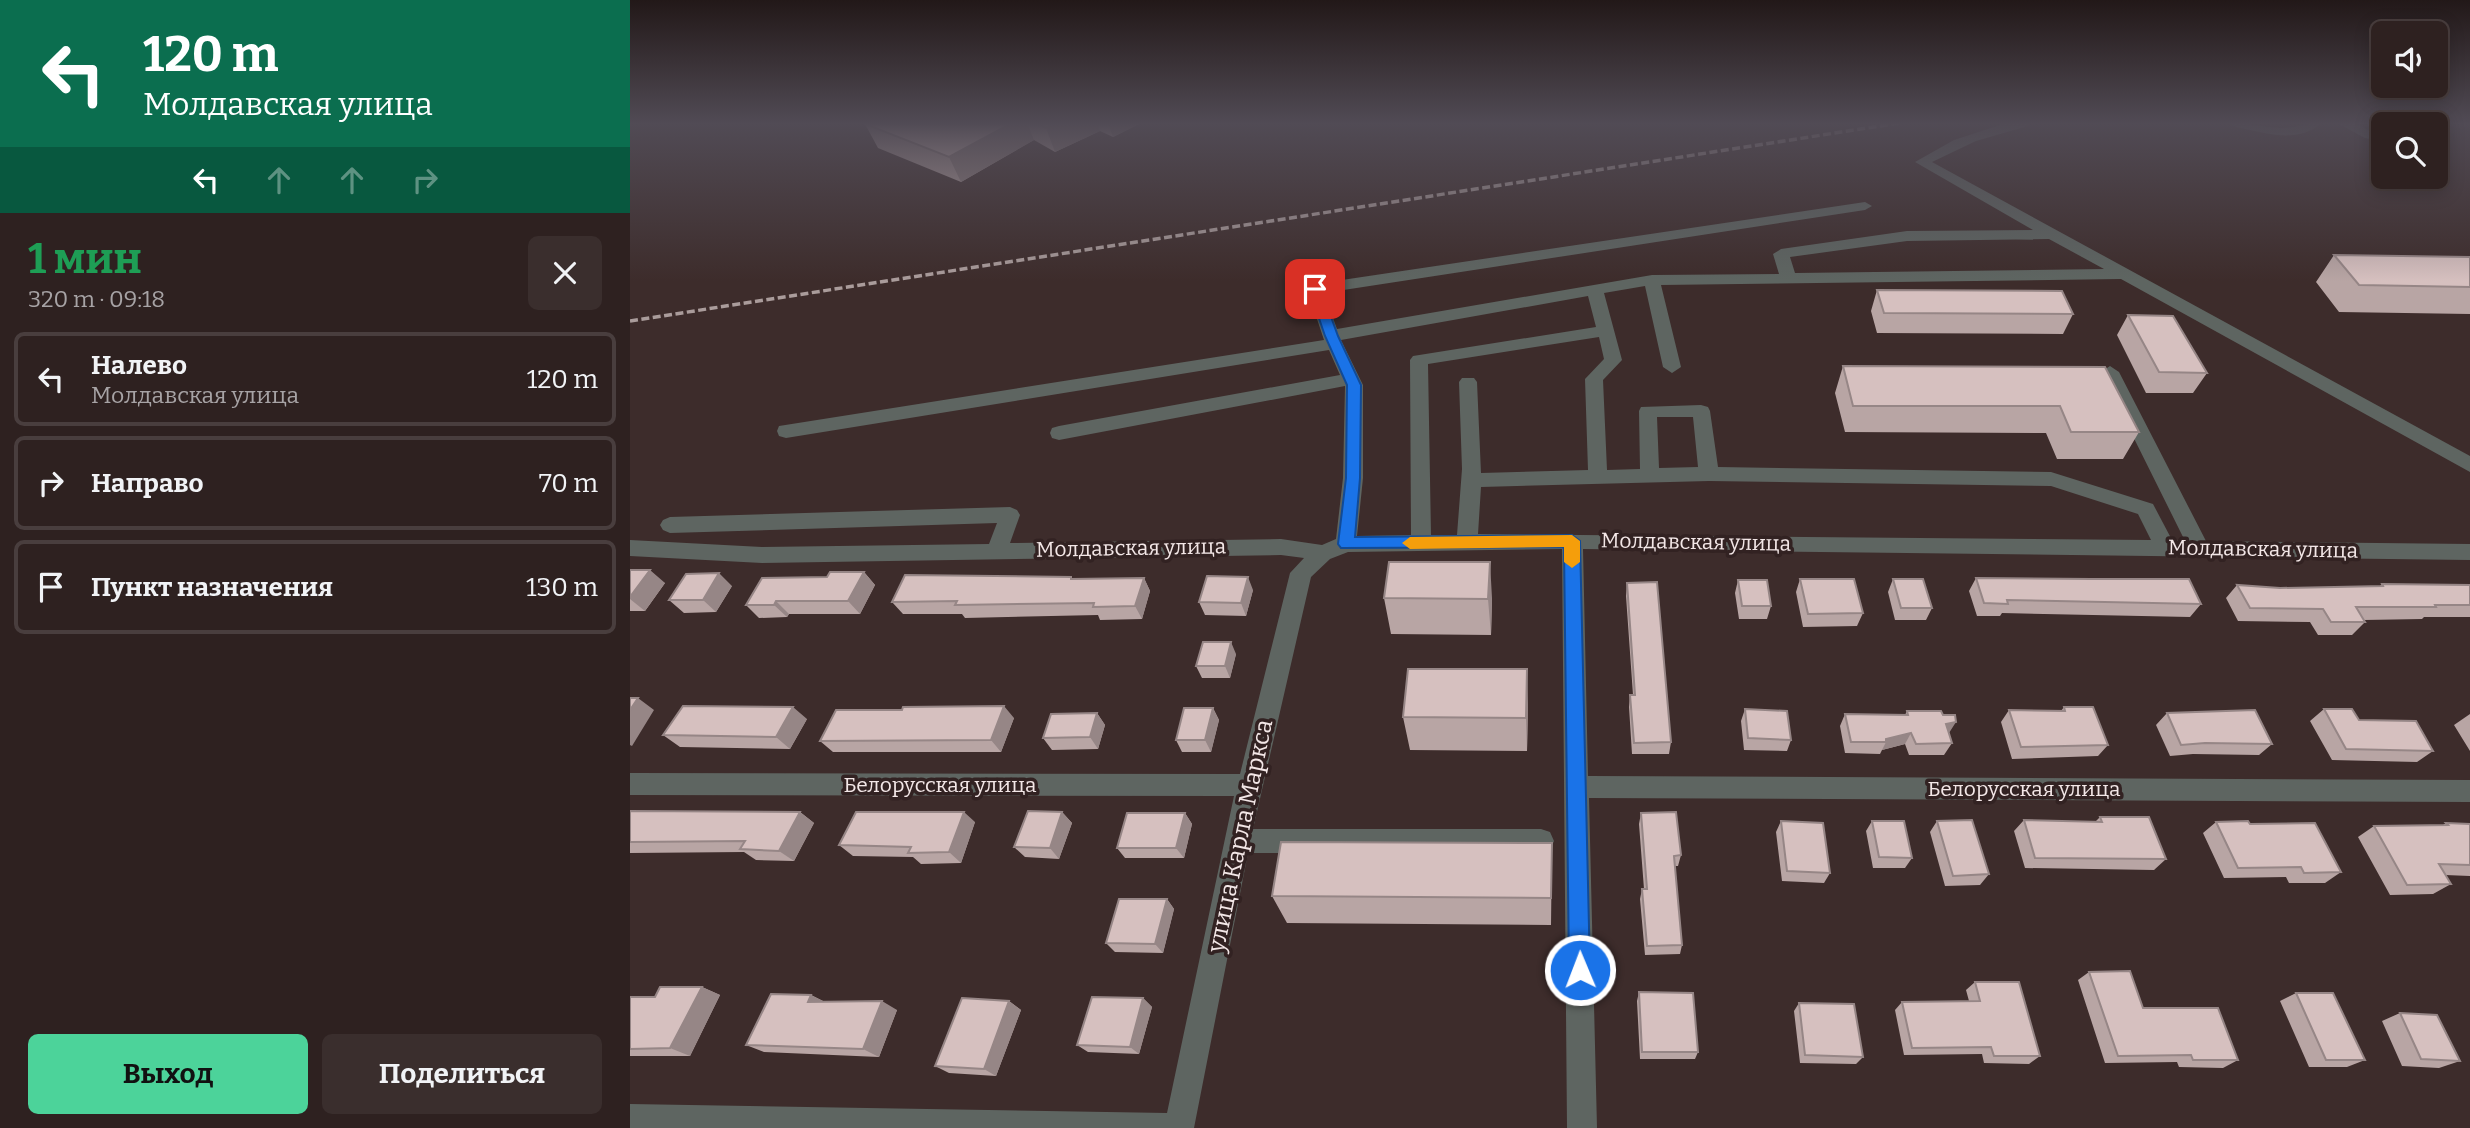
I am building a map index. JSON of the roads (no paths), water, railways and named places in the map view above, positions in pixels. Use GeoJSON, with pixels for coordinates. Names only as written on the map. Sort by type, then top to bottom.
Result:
{"type":"FeatureCollection","features":[{"type":"Feature","properties":{"kind":"street"},"geometry":{"type":"LineString","coordinates":[[1947,176],[2470,465]]}},
{"type":"Feature","properties":{"kind":"street"},"geometry":{"type":"LineString","coordinates":[[1335,548],[1353,478],[1354,385],[1333,340],[1315,289],[1865,206]]}},
{"type":"Feature","properties":{"kind":"street"},"geometry":{"type":"LineString","coordinates":[[1789,279],[1781,254],[1907,236],[2052,234]]}},
{"type":"Feature","properties":{"kind":"street"},"geometry":{"type":"LineString","coordinates":[[786,431],[1333,340],[1652,280],[2124,274]]}},
{"type":"Feature","properties":{"kind":"street"},"geometry":{"type":"LineString","coordinates":[[1652,280],[1672,367]]}},
{"type":"Feature","properties":{"kind":"street"},"geometry":{"type":"LineString","coordinates":[[1595,290],[1613,359],[1594,379],[1598,477]]}},
{"type":"Feature","properties":{"kind":"street"},"geometry":{"type":"LineString","coordinates":[[1421,542],[1419,360],[1605,331]]}},
{"type":"Feature","properties":{"kind":"street"},"geometry":{"type":"LineString","coordinates":[[2110,372],[2200,549]]}},
{"type":"Feature","properties":{"kind":"street"},"geometry":{"type":"LineString","coordinates":[[1059,433],[1351,379]]}},
{"type":"Feature","properties":{"kind":"street"},"geometry":{"type":"LineString","coordinates":[[1467,542],[1471,480],[1468,382]]}},
{"type":"Feature","properties":{"kind":"street"},"geometry":{"type":"LineString","coordinates":[[1650,476],[1648,411],[1701,411],[1709,474]]}},
{"type":"Feature","properties":{"kind":"street"},"geometry":{"type":"LineString","coordinates":[[1471,480],[1709,474],[2051,479],[2146,509],[2165,548]]}},
{"type":"Feature","properties":{"kind":"street"},"geometry":{"type":"LineString","coordinates":[[670,525],[1010,515],[997,550]]}},
{"type":"Feature","properties":{"kind":"street"},"geometry":{"type":"LineString","coordinates":[[1572,541],[1582,1128]]}},
{"type":"Feature","properties":{"kind":"street","name":"Молдавская улица"},"geometry":{"type":"LineString","coordinates":[[630,548],[762,555],[997,550],[1335,548],[1421,542],[1572,541],[2470,552]]}},
{"type":"Feature","properties":{"kind":"street","name":"улица Карла Маркса"},"geometry":{"type":"LineString","coordinates":[[1177,1128],[1249,785],[1301,573],[1335,548]]}},
{"type":"Feature","properties":{"kind":"street","name":"Белорусская улица"},"geometry":{"type":"LineString","coordinates":[[630,784],[1249,785]]}},
{"type":"Feature","properties":{"kind":"street","name":"Белорусская улица"},"geometry":{"type":"LineString","coordinates":[[1577,787],[2470,791]]}},
{"type":"Feature","properties":{"kind":"street"},"geometry":{"type":"LineString","coordinates":[[1237,841],[1541,841]]}},
{"type":"Feature","properties":{"kind":"street"},"geometry":{"type":"LineString","coordinates":[[630,1119],[1177,1128]]}},
{"type":"Feature","properties":{"kind":"railway"},"geometry":{"type":"LineString","coordinates":[[630,321],[1562,176]]}}]}
